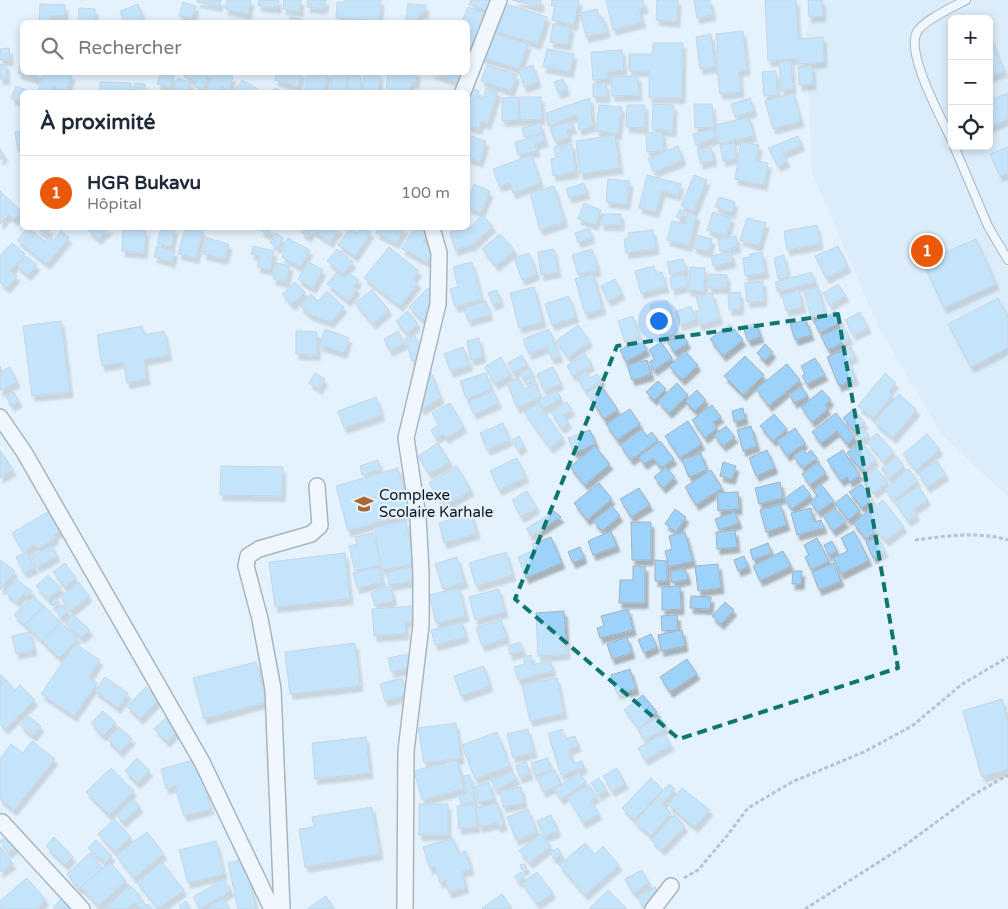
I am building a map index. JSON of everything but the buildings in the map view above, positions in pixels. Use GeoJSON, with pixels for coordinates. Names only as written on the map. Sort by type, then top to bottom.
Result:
{"type":"FeatureCollection","features":[{"type":"Feature","properties":{"kind":"street"},"geometry":{"type":"LineString","coordinates":[[470,75],[500,0]]}},
{"type":"Feature","properties":{"kind":"street"},"geometry":{"type":"LineString","coordinates":[[464,90],[470,75]]}},
{"type":"Feature","properties":{"kind":"street"},"geometry":{"type":"LineString","coordinates":[[405,909],[406,751],[421,626],[418,517],[406,438],[438,304],[439,253],[433,230]]}},
{"type":"Feature","properties":{"kind":"street"},"geometry":{"type":"LineString","coordinates":[[0,417],[24,452],[202,762],[272,909]]}},
{"type":"Feature","properties":{"kind":"street"},"geometry":{"type":"LineString","coordinates":[[282,909],[273,689],[260,619],[246,566],[248,556],[259,549],[311,534],[320,526],[318,486]]}},
{"type":"Feature","properties":{"kind":"street"},"geometry":{"type":"LineString","coordinates":[[2,822],[82,909]]}},
{"type":"Feature","properties":{"kind":"street"},"geometry":{"type":"LineString","coordinates":[[654,909],[671,886]]}},
{"type":"Feature","properties":{"kind":"lane"},"geometry":{"type":"LineString","coordinates":[[948,132],[917,61],[914,44],[918,32],[926,23],[966,0]]}},
{"type":"Feature","properties":{"kind":"lane"},"geometry":{"type":"LineString","coordinates":[[956,150],[988,226],[1008,260]]}},
{"type":"Feature","properties":{"kind":"path"},"geometry":{"type":"LineString","coordinates":[[915,540],[956,535],[992,535],[1008,540]]}},
{"type":"Feature","properties":{"kind":"path"},"geometry":{"type":"LineString","coordinates":[[671,886],[698,870],[748,808],[792,782],[864,752],[912,726],[961,685],[1008,657]]}},
{"type":"Feature","properties":{"kind":"path"},"geometry":{"type":"LineString","coordinates":[[805,909],[904,846],[973,795],[1008,775]]}},
{"type":"Feature","properties":{"kind":"highlighted area"},"geometry":{"type":"Polygon","coordinates":[[[838,314],[898,668],[679,739],[515,599],[617,346],[838,314]]]}},
{"type":"Feature","properties":{"kind":"shaded area"},"geometry":{"type":"Polygon","coordinates":[[[813,0],[1008,0],[1008,497],[942,435],[879,328],[812,173],[806,35],[813,0]]]}},
{"type":"Feature","properties":{"kind":"place","name":"HGR Bukavu"},"geometry":{"type":"Point","coordinates":[927,251]}},
{"type":"Feature","properties":{"kind":"place","name":"Complexe Scolaire Karhale"},"geometry":{"type":"Point","coordinates":[364,504]}}]}
